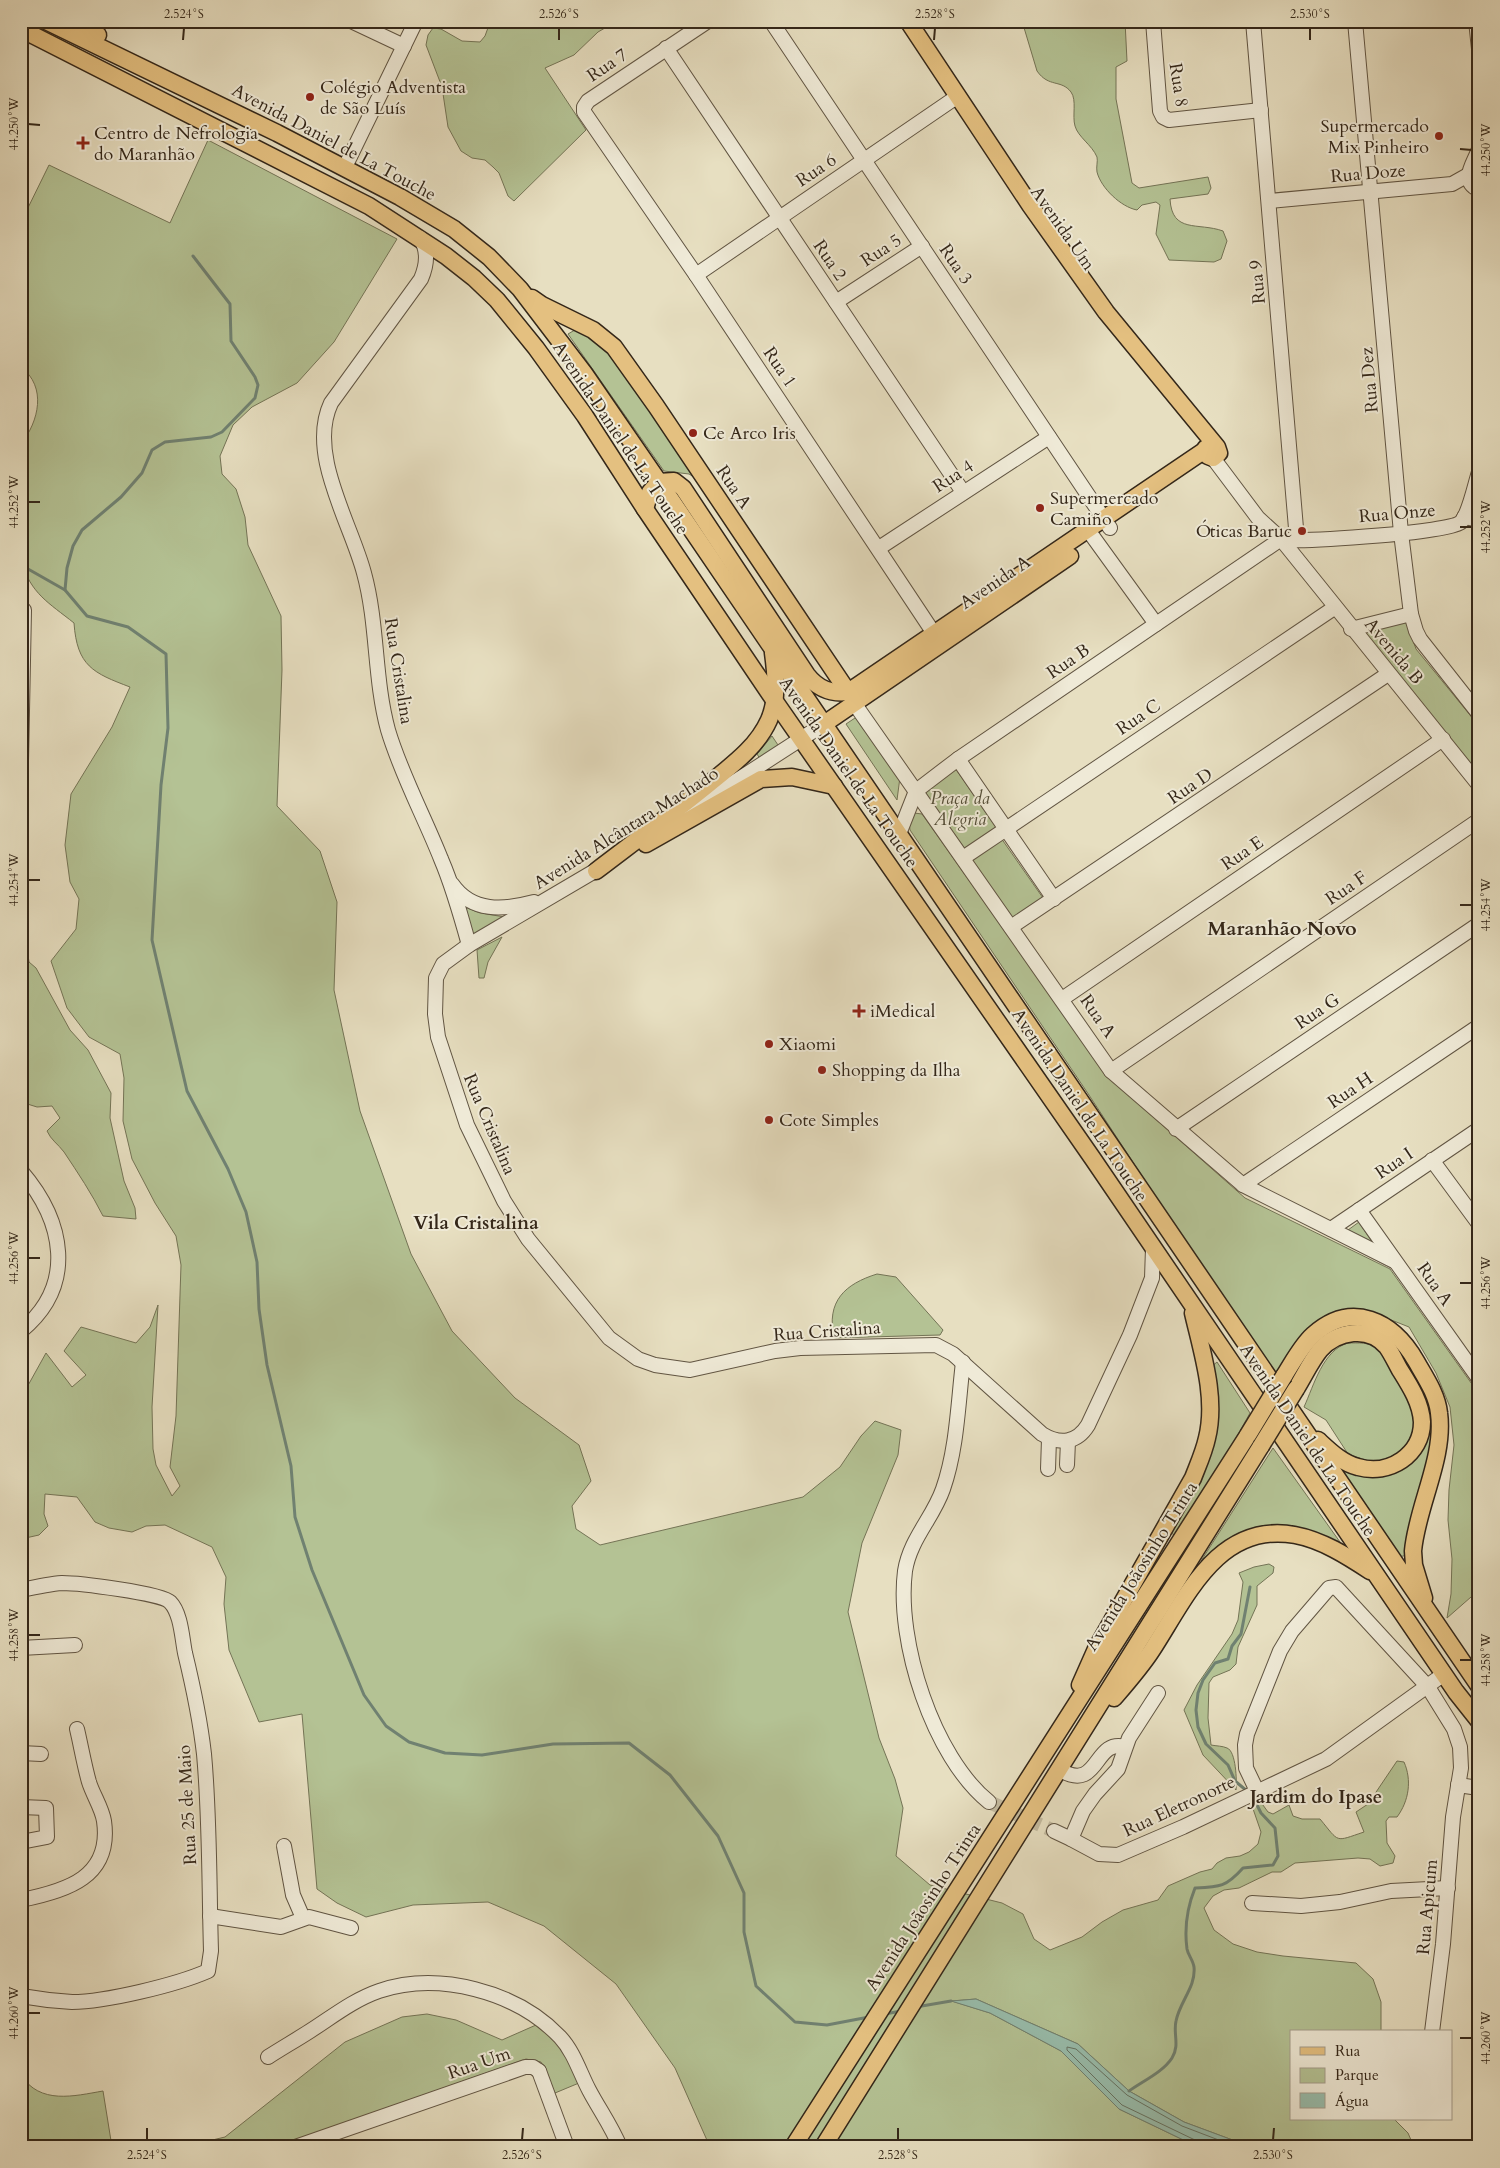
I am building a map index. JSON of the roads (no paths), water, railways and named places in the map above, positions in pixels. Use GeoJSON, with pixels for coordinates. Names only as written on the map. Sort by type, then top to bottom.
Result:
{"type":"FeatureCollection","features":[{"type":"Feature","properties":{"kind":"main road","name":"Avenida Daniel de La Touche"},"geometry":{"type":"LineString","coordinates":[[46,21],[206,97],[345,167],[454,229],[489,257],[520,289],[584,373],[659,482],[1479,1686]]}},
{"type":"Feature","properties":{"kind":"main road"},"geometry":{"type":"LineString","coordinates":[[74,21],[206,97]]}},
{"type":"Feature","properties":{"kind":"main road","name":"Avenida Um"},"geometry":{"type":"LineString","coordinates":[[899,21],[1106,312],[1212,452]]}},
{"type":"Feature","properties":{"kind":"main road","name":"Avenida Um"},"geometry":{"type":"LineString","coordinates":[[908,21],[955,98]]}},
{"type":"Feature","properties":{"kind":"main road","name":"Avenida Daniel de La Touche"},"geometry":{"type":"LineString","coordinates":[[21,29],[369,206],[420,238],[474,278],[515,321],[585,416],[645,509],[774,700],[1191,1303],[1444,1674],[1479,1721]]}},
{"type":"Feature","properties":{"kind":"main road"},"geometry":{"type":"LineString","coordinates":[[21,41],[132,86]]}},
{"type":"Feature","properties":{"kind":"main road","name":"Rua A"},"geometry":{"type":"LineString","coordinates":[[520,289],[542,305],[593,330],[614,347],[656,406],[851,697]]}},
{"type":"Feature","properties":{"kind":"main road","name":"Avenida A"},"geometry":{"type":"LineString","coordinates":[[824,724],[851,697],[1212,452]]}},
{"type":"Feature","properties":{"kind":"main road"},"geometry":{"type":"LineString","coordinates":[[645,509],[650,492],[659,482],[674,481],[683,488],[807,675],[824,724]]}},
{"type":"Feature","properties":{"kind":"main road"},"geometry":{"type":"LineString","coordinates":[[596,871],[741,757],[765,728],[774,700],[775,668],[773,649]]}},
{"type":"Feature","properties":{"kind":"main road"},"geometry":{"type":"LineString","coordinates":[[807,675],[824,689],[851,697]]}},
{"type":"Feature","properties":{"kind":"main road"},"geometry":{"type":"LineString","coordinates":[[596,871],[761,779],[792,777],[834,786]]}},
{"type":"Feature","properties":{"kind":"main road"},"geometry":{"type":"LineString","coordinates":[[1055,1738],[1096,1649],[1189,1487],[1204,1452],[1209,1419],[1208,1384],[1191,1303]]}},
{"type":"Feature","properties":{"kind":"main road","name":"Avenida Joãosinho Trinta"},"geometry":{"type":"LineString","coordinates":[[793,2147],[1284,1376],[1308,1340],[1327,1325],[1340,1320],[1367,1318],[1393,1330],[1406,1344],[1431,1387],[1439,1412],[1439,1442],[1413,1551],[1414,1565],[1429,1615]]}},
{"type":"Feature","properties":{"kind":"main road"},"geometry":{"type":"LineString","coordinates":[[823,2147],[1262,1446],[1319,1351],[1329,1342],[1346,1334],[1366,1334],[1387,1347],[1418,1403],[1422,1421],[1421,1433],[1412,1451],[1394,1465],[1376,1470],[1358,1467],[1339,1458],[1297,1420]]}},
{"type":"Feature","properties":{"kind":"main road"},"geometry":{"type":"LineString","coordinates":[[1074,1746],[1150,1653],[1200,1574],[1216,1557],[1233,1545],[1264,1535],[1294,1534],[1338,1551],[1375,1574]]}},
{"type":"Feature","properties":{"kind":"street"},"geometry":{"type":"LineString","coordinates":[[351,21],[404,46]]}},
{"type":"Feature","properties":{"kind":"street"},"geometry":{"type":"LineString","coordinates":[[345,167],[416,21]]}},
{"type":"Feature","properties":{"kind":"street","name":"Rua 7"},"geometry":{"type":"LineString","coordinates":[[584,112],[584,107],[588,101],[708,21]]}},
{"type":"Feature","properties":{"kind":"street","name":"Rua 3"},"geometry":{"type":"LineString","coordinates":[[771,21],[1107,523]]}},
{"type":"Feature","properties":{"kind":"street","name":"Rua 8"},"geometry":{"type":"LineString","coordinates":[[1153,21],[1160,111],[1163,117],[1169,120],[1261,110]]}},
{"type":"Feature","properties":{"kind":"street","name":"Rua 9"},"geometry":{"type":"LineString","coordinates":[[1253,21],[1297,540]]}},
{"type":"Feature","properties":{"kind":"street","name":"Rua Dez"},"geometry":{"type":"LineString","coordinates":[[1355,21],[1411,614],[1420,639],[1479,714]]}},
{"type":"Feature","properties":{"kind":"street"},"geometry":{"type":"LineString","coordinates":[[1476,21],[1479,49]]}},
{"type":"Feature","properties":{"kind":"street","name":"Rua 2"},"geometry":{"type":"LineString","coordinates":[[666,48],[963,492]]}},
{"type":"Feature","properties":{"kind":"street","name":"Rua 6"},"geometry":{"type":"LineString","coordinates":[[696,275],[955,98]]}},
{"type":"Feature","properties":{"kind":"street","name":"Rua 1"},"geometry":{"type":"LineString","coordinates":[[584,112],[696,275],[938,639]]}},
{"type":"Feature","properties":{"kind":"street"},"geometry":{"type":"LineString","coordinates":[[1479,149],[1473,168],[1471,185],[1479,190]]}},
{"type":"Feature","properties":{"kind":"street","name":"Rua Doze"},"geometry":{"type":"LineString","coordinates":[[1269,200],[1452,184],[1473,168]]}},
{"type":"Feature","properties":{"kind":"street","name":"Rua Cristalina"},"geometry":{"type":"LineString","coordinates":[[420,238],[426,253],[426,263],[421,279],[331,403],[324,425],[324,442],[331,476],[367,582],[387,727],[403,771],[450,880],[469,945],[441,967],[437,974],[434,988],[435,1014],[440,1043],[467,1125],[504,1202],[524,1232],[609,1338],[638,1359],[674,1370],[690,1370],[711,1367],[775,1351],[840,1346],[936,1345],[963,1362],[1030,1425],[1049,1438],[1068,1441]]}},
{"type":"Feature","properties":{"kind":"street","name":"Rua 5"},"geometry":{"type":"LineString","coordinates":[[836,302],[922,246]]}},
{"type":"Feature","properties":{"kind":"street","name":"Rua 4"},"geometry":{"type":"LineString","coordinates":[[879,548],[1049,436]]}},
{"type":"Feature","properties":{"kind":"street","name":"Avenida B"},"geometry":{"type":"LineString","coordinates":[[1212,452],[1258,518],[1281,539],[1334,608],[1479,785]]}},
{"type":"Feature","properties":{"kind":"street"},"geometry":{"type":"LineString","coordinates":[[1479,472],[1464,517],[1479,520]]}},
{"type":"Feature","properties":{"kind":"street","name":"Rua Onze"},"geometry":{"type":"LineString","coordinates":[[1281,539],[1297,540],[1402,533],[1452,527],[1457,525],[1464,517]]}},
{"type":"Feature","properties":{"kind":"street"},"geometry":{"type":"LineString","coordinates":[[1091,534],[1156,624]]}},
{"type":"Feature","properties":{"kind":"street","name":"Rua B"},"geometry":{"type":"LineString","coordinates":[[916,791],[958,759],[1281,539]]}},
{"type":"Feature","properties":{"kind":"street","name":"Rua C"},"geometry":{"type":"LineString","coordinates":[[963,858],[1334,608]]}},
{"type":"Feature","properties":{"kind":"street"},"geometry":{"type":"LineString","coordinates":[[21,761],[24,610]]}},
{"type":"Feature","properties":{"kind":"street"},"geometry":{"type":"LineString","coordinates":[[1351,628],[1411,614]]}},
{"type":"Feature","properties":{"kind":"street","name":"Rua D"},"geometry":{"type":"LineString","coordinates":[[1011,927],[1054,900],[1388,674]]}},
{"type":"Feature","properties":{"kind":"street","name":"Rua A"},"geometry":{"type":"LineString","coordinates":[[851,697],[1111,1071],[1243,1185],[1394,1261]]}},
{"type":"Feature","properties":{"kind":"street","name":"Avenida A"},"geometry":{"type":"LineString","coordinates":[[802,739],[824,724]]}},
{"type":"Feature","properties":{"kind":"street","name":"Avenida Alcântara Machado"},"geometry":{"type":"LineString","coordinates":[[469,945],[596,871],[802,739]]}},
{"type":"Feature","properties":{"kind":"street","name":"Rua E"},"geometry":{"type":"LineString","coordinates":[[1062,999],[1443,739]]}},
{"type":"Feature","properties":{"kind":"street"},"geometry":{"type":"LineString","coordinates":[[958,759],[1054,900]]}},
{"type":"Feature","properties":{"kind":"street"},"geometry":{"type":"LineString","coordinates":[[899,834],[916,791]]}},
{"type":"Feature","properties":{"kind":"street","name":"Rua F"},"geometry":{"type":"LineString","coordinates":[[1111,1071],[1479,820]]}},
{"type":"Feature","properties":{"kind":"street"},"geometry":{"type":"LineString","coordinates":[[450,880],[468,900],[488,907],[509,908],[554,896]]}},
{"type":"Feature","properties":{"kind":"street","name":"Rua G"},"geometry":{"type":"LineString","coordinates":[[1176,1129],[1479,924]]}},
{"type":"Feature","properties":{"kind":"street","name":"Rua H"},"geometry":{"type":"LineString","coordinates":[[1243,1185],[1479,1026]]}},
{"type":"Feature","properties":{"kind":"street","name":"Rua I"},"geometry":{"type":"LineString","coordinates":[[1331,1228],[1479,1129]]}},
{"type":"Feature","properties":{"kind":"street"},"geometry":{"type":"LineString","coordinates":[[1432,1160],[1479,1224]]}},
{"type":"Feature","properties":{"kind":"street"},"geometry":{"type":"LineString","coordinates":[[21,1172],[51,1217],[58,1251],[55,1282],[48,1303],[38,1316],[21,1331]]}},
{"type":"Feature","properties":{"kind":"street","name":"Rua A"},"geometry":{"type":"LineString","coordinates":[[1359,1210],[1479,1380]]}},
{"type":"Feature","properties":{"kind":"street"},"geometry":{"type":"LineString","coordinates":[[1067,1465],[1068,1441],[1078,1437],[1088,1425],[1130,1335],[1152,1278],[1153,1248]]}},
{"type":"Feature","properties":{"kind":"street"},"geometry":{"type":"LineString","coordinates":[[963,1362],[952,1452],[947,1477],[938,1501],[910,1550],[905,1570],[904,1605],[911,1654],[932,1717],[962,1773],[971,1786],[989,1802]]}},
{"type":"Feature","properties":{"kind":"street"},"geometry":{"type":"LineString","coordinates":[[1048,1469],[1049,1438]]}},
{"type":"Feature","properties":{"kind":"street","name":"Rua 25 de Maio"},"geometry":{"type":"LineString","coordinates":[[21,1590],[48,1585],[76,1584],[161,1597],[172,1605],[179,1621],[200,1728],[208,1820],[210,1916],[210,1967],[201,1974],[90,2001],[71,2002],[21,1996]]}},
{"type":"Feature","properties":{"kind":"street","name":"Rua Apicum"},"geometry":{"type":"LineString","coordinates":[[1257,1791],[1246,1768],[1245,1745],[1266,1681],[1292,1631],[1329,1588],[1336,1587],[1428,1687],[1458,1738],[1461,1757],[1453,1817],[1448,1888],[1432,2030]]}},
{"type":"Feature","properties":{"kind":"street"},"geometry":{"type":"LineString","coordinates":[[21,1648],[75,1645]]}},
{"type":"Feature","properties":{"kind":"street","name":"Rua Eletronorte"},"geometry":{"type":"LineString","coordinates":[[1054,1831],[1099,1854],[1118,1855],[1183,1827],[1326,1759],[1444,1674]]}},
{"type":"Feature","properties":{"kind":"street"},"geometry":{"type":"LineString","coordinates":[[1071,1840],[1083,1811],[1095,1794],[1118,1769],[1125,1747],[1158,1693]]}},
{"type":"Feature","properties":{"kind":"street"},"geometry":{"type":"LineString","coordinates":[[21,1900],[64,1888],[86,1877],[95,1870],[105,1849],[104,1819],[89,1782],[77,1729]]}},
{"type":"Feature","properties":{"kind":"street"},"geometry":{"type":"LineString","coordinates":[[1060,1770],[1071,1776],[1082,1776],[1091,1769],[1108,1749],[1116,1745],[1125,1747]]}},
{"type":"Feature","properties":{"kind":"street"},"geometry":{"type":"LineString","coordinates":[[21,1753],[41,1754]]}},
{"type":"Feature","properties":{"kind":"street"},"geometry":{"type":"LineString","coordinates":[[1458,1785],[1479,1788]]}},
{"type":"Feature","properties":{"kind":"street"},"geometry":{"type":"LineString","coordinates":[[21,1807],[46,1808],[48,1837],[21,1842]]}},
{"type":"Feature","properties":{"kind":"street"},"geometry":{"type":"LineString","coordinates":[[284,1846],[293,1895],[302,1918]]}},
{"type":"Feature","properties":{"kind":"street"},"geometry":{"type":"LineString","coordinates":[[1252,1903],[1301,1906],[1340,1902],[1391,1891],[1448,1888]]}},
{"type":"Feature","properties":{"kind":"street"},"geometry":{"type":"LineString","coordinates":[[210,1916],[281,1927],[309,1917],[351,1928]]}},
{"type":"Feature","properties":{"kind":"street"},"geometry":{"type":"LineString","coordinates":[[268,2057],[340,2010],[378,1992],[422,1982],[446,1983],[469,1988],[514,2005],[539,2020],[560,2038],[571,2053],[620,2147]]}},
{"type":"Feature","properties":{"kind":"street","name":"Rua Um"},"geometry":{"type":"LineString","coordinates":[[307,2146],[524,2067],[533,2067],[539,2070],[567,2147]]}},
{"type":"Feature","properties":{"kind":"water"},"geometry":{"type":"Polygon","coordinates":[[[976,1999],[1078,2044],[1129,2091],[1184,2122],[1246,2145],[1259,2147],[1198,2147],[1119,2109],[1061,2051],[990,2013],[951,2001],[976,1999]]]}},
{"type":"Feature","properties":{"kind":"waterway"},"geometry":{"type":"LineString","coordinates":[[65,590],[67,568],[73,546],[82,530],[121,497],[142,473],[152,450],[165,442],[211,437],[222,432],[255,398],[258,385],[255,377],[231,341],[230,304],[193,256]]}},
{"type":"Feature","properties":{"kind":"waterway"},"geometry":{"type":"LineString","coordinates":[[21,565],[65,590],[87,616],[128,627],[166,654],[168,728],[161,785],[152,940],[187,1091],[228,1169],[246,1212],[257,1262],[259,1309],[267,1365],[291,1466],[295,1517],[312,1570],[364,1695],[386,1726],[409,1742],[445,1753],[482,1755],[553,1744],[629,1743],[670,1775],[718,1836],[744,1893],[744,1932],[756,1986],[795,2022],[827,2025],[869,2017]]}},
{"type":"Feature","properties":{"kind":"waterway"},"geometry":{"type":"LineString","coordinates":[[1247,1791],[1235,1781],[1228,1765],[1206,1744],[1198,1727],[1196,1710],[1198,1693],[1203,1680],[1215,1663],[1228,1659],[1232,1646],[1241,1634],[1250,1587]]}},
{"type":"Feature","properties":{"kind":"waterway"},"geometry":{"type":"LineString","coordinates":[[1129,2091],[1163,2068],[1172,2058],[1176,2049],[1176,2021],[1193,1981],[1194,1974],[1194,1967],[1187,1949],[1186,1925],[1188,1910],[1195,1888],[1222,1885],[1232,1879],[1243,1868],[1273,1865],[1278,1856],[1275,1828],[1261,1813],[1253,1797]]}},
{"type":"Feature","properties":{"kind":"waterway"},"geometry":{"type":"LineString","coordinates":[[916,2007],[951,2001]]}},
{"type":"Feature","properties":{"kind":"waterway"},"geometry":{"type":"LineString","coordinates":[[885,2014],[901,2011]]}},
{"type":"Feature","properties":{"kind":"tunnel"},"geometry":{"type":"LineString","coordinates":[[989,1802],[1054,1831]]}},
{"type":"Feature","properties":{"kind":"place","name":"Colégio Adventista de São Luís"},"geometry":{"type":"Point","coordinates":[310,97]}},
{"type":"Feature","properties":{"kind":"place","name":"Supermercado Mix Pinheiro"},"geometry":{"type":"Point","coordinates":[1439,136]}},
{"type":"Feature","properties":{"kind":"place","name":"Centro de Nefrologia do Maranhão"},"geometry":{"type":"Point","coordinates":[83,143]}},
{"type":"Feature","properties":{"kind":"place","name":"Ce Arco Iris"},"geometry":{"type":"Point","coordinates":[693,433]}},
{"type":"Feature","properties":{"kind":"place","name":"Supermercado Camiño"},"geometry":{"type":"Point","coordinates":[1040,508]}},
{"type":"Feature","properties":{"kind":"place","name":"Óticas Baruc"},"geometry":{"type":"Point","coordinates":[1302,531]}},
{"type":"Feature","properties":{"kind":"place","name":"iMedical"},"geometry":{"type":"Point","coordinates":[859,1011]}},
{"type":"Feature","properties":{"kind":"place","name":"Xiaomi"},"geometry":{"type":"Point","coordinates":[769,1044]}},
{"type":"Feature","properties":{"kind":"place","name":"Shopping da Ilha"},"geometry":{"type":"Point","coordinates":[822,1070]}},
{"type":"Feature","properties":{"kind":"place","name":"Cote Simples"},"geometry":{"type":"Point","coordinates":[769,1120]}},
{"type":"Feature","properties":{"kind":"district","name":"Maranhão Novo"},"geometry":{"type":"Point","coordinates":[1282,928]}},
{"type":"Feature","properties":{"kind":"district","name":"Vila Cristalina"},"geometry":{"type":"Point","coordinates":[476,1222]}},
{"type":"Feature","properties":{"kind":"district","name":"Jardim do Ipase"},"geometry":{"type":"Point","coordinates":[1316,1796]}},
{"type":"Feature","properties":{"kind":"park label","name":"Praça da Alegria"},"geometry":{"type":"Point","coordinates":[960,808]}}]}
